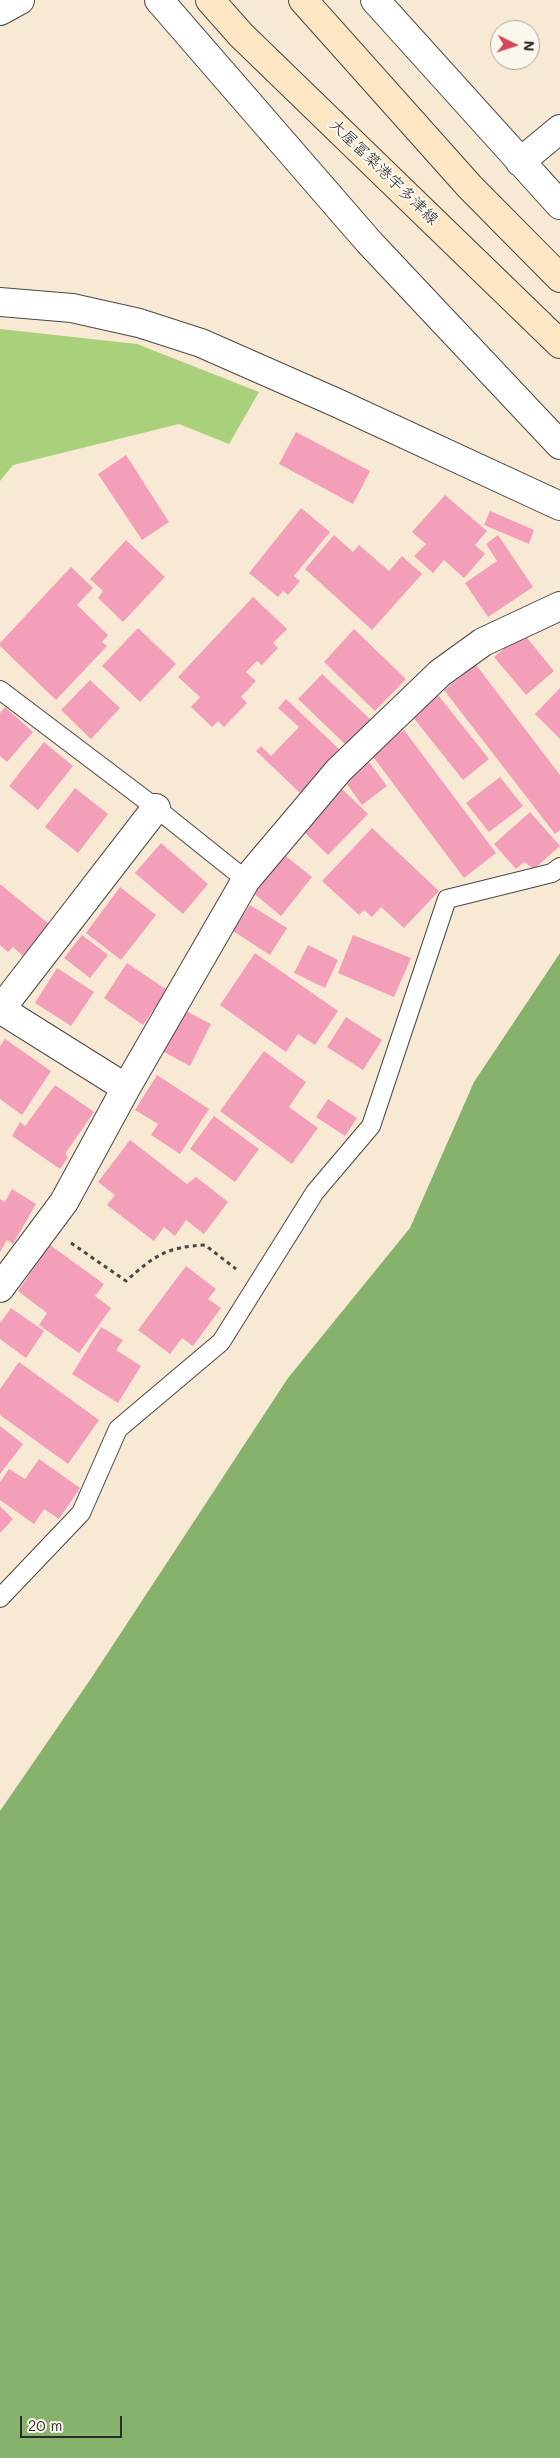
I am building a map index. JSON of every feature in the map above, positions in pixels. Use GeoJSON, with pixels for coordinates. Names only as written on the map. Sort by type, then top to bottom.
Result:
{"type":"FeatureCollection","features":[{"type":"Feature","properties":{"kind":"main road","name":"大屋冨築港宇多津線"},"geometry":{"type":"LineString","coordinates":[[210,0],[241,35],[560,344]]}},
{"type":"Feature","properties":{"kind":"main road"},"geometry":{"type":"LineString","coordinates":[[303,0],[470,186],[560,278]]}},
{"type":"Feature","properties":{"kind":"street"},"geometry":{"type":"LineString","coordinates":[[0,11],[20,0]]}},
{"type":"Feature","properties":{"kind":"street"},"geometry":{"type":"LineString","coordinates":[[159,0],[369,242],[560,445]]}},
{"type":"Feature","properties":{"kind":"street"},"geometry":{"type":"LineString","coordinates":[[375,0],[560,205]]}},
{"type":"Feature","properties":{"kind":"street"},"geometry":{"type":"LineString","coordinates":[[520,162],[560,129]]}},
{"type":"Feature","properties":{"kind":"street"},"geometry":{"type":"LineString","coordinates":[[0,302],[72,308],[139,323],[201,343],[335,402],[560,506]]}},
{"type":"Feature","properties":{"kind":"street"},"geometry":{"type":"LineString","coordinates":[[0,1288],[64,1202],[126,1088],[246,880],[339,770],[440,673],[483,642],[560,606]]}},
{"type":"Feature","properties":{"kind":"street"},"geometry":{"type":"LineString","coordinates":[[126,1088],[0,1009],[156,808]]}},
{"type":"Feature","properties":{"kind":"lane"},"geometry":{"type":"LineString","coordinates":[[0,690],[156,808],[246,880]]}},
{"type":"Feature","properties":{"kind":"lane"},"geometry":{"type":"LineString","coordinates":[[0,1598],[81,1513],[118,1429],[221,1342],[315,1192],[371,1126],[447,899],[552,873],[560,867]]}},
{"type":"Feature","properties":{"kind":"path"},"geometry":{"type":"LineString","coordinates":[[46,1226],[126,1281],[152,1258],[181,1246],[205,1244],[257,1285]]}},
{"type":"Feature","properties":{"kind":"green space"},"geometry":{"type":"Polygon","coordinates":[[[0,329],[137,344],[259,392],[229,444],[179,424],[13,465],[0,481],[0,329]]]}},
{"type":"Feature","properties":{"kind":"green space"},"geometry":{"type":"Polygon","coordinates":[[[560,953],[560,2458],[0,2458],[0,1811],[90,1680],[288,1378],[410,1228],[474,1082],[560,953]]]}},
{"type":"Feature","properties":{"kind":"building"},"geometry":{"type":"Polygon","coordinates":[[[296,432],[370,471],[353,504],[279,464],[296,432]]]}},
{"type":"Feature","properties":{"kind":"building"},"geometry":{"type":"Polygon","coordinates":[[[126,455],[169,522],[142,540],[98,474],[126,455]]]}},
{"type":"Feature","properties":{"kind":"building"},"geometry":{"type":"Polygon","coordinates":[[[445,495],[487,531],[475,545],[485,554],[464,578],[444,560],[433,573],[414,556],[426,544],[412,532],[445,495]]]}},
{"type":"Feature","properties":{"kind":"building"},"geometry":{"type":"Polygon","coordinates":[[[301,508],[330,532],[294,576],[300,581],[288,595],[283,591],[278,597],[249,573],[301,508]]]}},
{"type":"Feature","properties":{"kind":"building"},"geometry":{"type":"Polygon","coordinates":[[[490,511],[534,530],[529,544],[484,525],[490,511]]]}},
{"type":"Feature","properties":{"kind":"building"},"geometry":{"type":"Polygon","coordinates":[[[334,535],[353,552],[359,545],[389,571],[402,556],[422,574],[372,630],[305,569],[334,535]]]}},
{"type":"Feature","properties":{"kind":"building"},"geometry":{"type":"Polygon","coordinates":[[[498,535],[533,587],[488,617],[465,583],[497,561],[486,544],[498,535]]]}},
{"type":"Feature","properties":{"kind":"building"},"geometry":{"type":"Polygon","coordinates":[[[126,540],[165,577],[123,622],[98,598],[103,591],[90,579],[126,540]]]}},
{"type":"Feature","properties":{"kind":"building"},"geometry":{"type":"Polygon","coordinates":[[[71,567],[93,588],[77,605],[108,635],[102,642],[107,646],[56,700],[0,646],[0,643],[71,567]]]}},
{"type":"Feature","properties":{"kind":"building"},"geometry":{"type":"Polygon","coordinates":[[[253,597],[287,629],[273,643],[278,648],[262,665],[257,661],[246,672],[256,681],[241,697],[247,703],[224,727],[218,721],[212,727],[191,707],[200,697],[178,677],[253,597]]]}},
{"type":"Feature","properties":{"kind":"building"},"geometry":{"type":"Polygon","coordinates":[[[138,628],[176,664],[140,702],[102,666],[138,628]]]}},
{"type":"Feature","properties":{"kind":"building"},"geometry":{"type":"Polygon","coordinates":[[[354,629],[406,679],[375,711],[324,662],[354,629]]]}},
{"type":"Feature","properties":{"kind":"building"},"geometry":{"type":"Polygon","coordinates":[[[523,633],[554,671],[526,695],[494,657],[523,633]]]}},
{"type":"Feature","properties":{"kind":"building"},"geometry":{"type":"Polygon","coordinates":[[[476,665],[560,775],[560,830],[555,834],[444,690],[476,665]]]}},
{"type":"Feature","properties":{"kind":"building"},"geometry":{"type":"Polygon","coordinates":[[[322,674],[371,720],[347,746],[298,699],[322,674]]]}},
{"type":"Feature","properties":{"kind":"building"},"geometry":{"type":"Polygon","coordinates":[[[90,680],[120,708],[91,739],[61,710],[90,680]]]}},
{"type":"Feature","properties":{"kind":"building"},"geometry":{"type":"Polygon","coordinates":[[[560,688],[560,739],[535,714],[560,688]]]}},
{"type":"Feature","properties":{"kind":"building"},"geometry":{"type":"Polygon","coordinates":[[[438,695],[489,759],[463,780],[412,716],[438,695]]]}},
{"type":"Feature","properties":{"kind":"building"},"geometry":{"type":"Polygon","coordinates":[[[286,699],[340,750],[300,793],[256,751],[261,746],[271,756],[299,727],[278,708],[286,699]]]}},
{"type":"Feature","properties":{"kind":"building"},"geometry":{"type":"Polygon","coordinates":[[[5,707],[33,732],[7,762],[0,756],[0,713],[5,707]]]}},
{"type":"Feature","properties":{"kind":"building"},"geometry":{"type":"Polygon","coordinates":[[[404,730],[496,853],[464,878],[371,754],[404,730]]]}},
{"type":"Feature","properties":{"kind":"building"},"geometry":{"type":"Polygon","coordinates":[[[44,742],[73,766],[38,810],[9,786],[44,742]]]}},
{"type":"Feature","properties":{"kind":"building"},"geometry":{"type":"Polygon","coordinates":[[[369,762],[387,786],[362,805],[344,780],[369,762]]]}},
{"type":"Feature","properties":{"kind":"building"},"geometry":{"type":"Polygon","coordinates":[[[500,777],[523,806],[489,832],[466,803],[500,777]]]}},
{"type":"Feature","properties":{"kind":"building"},"geometry":{"type":"Polygon","coordinates":[[[75,788],[108,814],[78,853],[45,827],[75,788]]]}},
{"type":"Feature","properties":{"kind":"building"},"geometry":{"type":"Polygon","coordinates":[[[341,788],[368,814],[328,855],[301,829],[341,788]]]}},
{"type":"Feature","properties":{"kind":"building"},"geometry":{"type":"Polygon","coordinates":[[[530,812],[560,846],[534,869],[524,862],[516,869],[494,844],[530,812]]]}},
{"type":"Feature","properties":{"kind":"building"},"geometry":{"type":"Polygon","coordinates":[[[372,828],[439,891],[404,928],[381,907],[372,917],[364,910],[359,915],[322,881],[372,828]]]}},
{"type":"Feature","properties":{"kind":"building"},"geometry":{"type":"Polygon","coordinates":[[[161,843],[208,884],[183,914],[135,873],[161,843]]]}},
{"type":"Feature","properties":{"kind":"building"},"geometry":{"type":"Polygon","coordinates":[[[282,853],[312,877],[281,916],[251,891],[282,853]]]}},
{"type":"Feature","properties":{"kind":"building"},"geometry":{"type":"Polygon","coordinates":[[[0,884],[49,924],[23,956],[13,947],[8,952],[0,945],[0,884]]]}},
{"type":"Feature","properties":{"kind":"building"},"geometry":{"type":"Polygon","coordinates":[[[120,887],[156,915],[121,960],[86,933],[120,887]]]}},
{"type":"Feature","properties":{"kind":"building"},"geometry":{"type":"Polygon","coordinates":[[[250,905],[287,928],[270,955],[233,931],[250,905]]]}},
{"type":"Feature","properties":{"kind":"building"},"geometry":{"type":"Polygon","coordinates":[[[82,935],[108,955],[90,978],[64,958],[82,935]]]}},
{"type":"Feature","properties":{"kind":"building"},"geometry":{"type":"Polygon","coordinates":[[[353,935],[411,958],[394,997],[338,973],[353,935]]]}},
{"type":"Feature","properties":{"kind":"building"},"geometry":{"type":"Polygon","coordinates":[[[308,945],[338,960],[325,988],[294,973],[308,945]]]}},
{"type":"Feature","properties":{"kind":"building"},"geometry":{"type":"Polygon","coordinates":[[[255,953],[338,1011],[315,1045],[298,1034],[286,1052],[220,1005],[255,953]]]}},
{"type":"Feature","properties":{"kind":"building"},"geometry":{"type":"Polygon","coordinates":[[[127,963],[167,990],[143,1025],[104,998],[127,963]]]}},
{"type":"Feature","properties":{"kind":"building"},"geometry":{"type":"Polygon","coordinates":[[[57,968],[94,992],[71,1026],[35,1003],[57,968]]]}},
{"type":"Feature","properties":{"kind":"building"},"geometry":{"type":"Polygon","coordinates":[[[182,1009],[211,1024],[190,1066],[162,1051],[182,1009]]]}},
{"type":"Feature","properties":{"kind":"building"},"geometry":{"type":"Polygon","coordinates":[[[346,1017],[382,1040],[363,1070],[327,1047],[346,1017]]]}},
{"type":"Feature","properties":{"kind":"building"},"geometry":{"type":"Polygon","coordinates":[[[5,1039],[51,1071],[22,1115],[0,1099],[0,1046],[5,1039]]]}},
{"type":"Feature","properties":{"kind":"building"},"geometry":{"type":"Polygon","coordinates":[[[264,1051],[306,1082],[289,1107],[318,1128],[292,1164],[220,1111],[264,1051]]]}},
{"type":"Feature","properties":{"kind":"building"},"geometry":{"type":"Polygon","coordinates":[[[157,1075],[209,1109],[180,1154],[151,1135],[158,1124],[135,1110],[157,1075]]]}},
{"type":"Feature","properties":{"kind":"building"},"geometry":{"type":"Polygon","coordinates":[[[55,1085],[94,1112],[65,1154],[68,1157],[60,1169],[12,1136],[20,1122],[25,1126],[55,1085]]]}},
{"type":"Feature","properties":{"kind":"building"},"geometry":{"type":"Polygon","coordinates":[[[328,1099],[357,1118],[345,1136],[316,1117],[328,1099]]]}},
{"type":"Feature","properties":{"kind":"building"},"geometry":{"type":"Polygon","coordinates":[[[214,1116],[259,1149],[235,1182],[190,1149],[214,1116]]]}},
{"type":"Feature","properties":{"kind":"building"},"geometry":{"type":"Polygon","coordinates":[[[130,1140],[187,1184],[196,1177],[228,1202],[204,1234],[186,1220],[175,1236],[164,1227],[154,1241],[107,1205],[115,1195],[98,1182],[130,1140]]]}},
{"type":"Feature","properties":{"kind":"building"},"geometry":{"type":"Polygon","coordinates":[[[12,1189],[36,1204],[13,1244],[7,1240],[0,1252],[0,1199],[5,1202],[12,1189]]]}},
{"type":"Feature","properties":{"kind":"building"},"geometry":{"type":"Polygon","coordinates":[[[50,1245],[104,1284],[95,1296],[111,1308],[79,1353],[39,1325],[47,1313],[18,1291],[50,1245]]]}},
{"type":"Feature","properties":{"kind":"building"},"geometry":{"type":"Polygon","coordinates":[[[186,1266],[216,1289],[208,1299],[221,1308],[193,1346],[182,1338],[170,1354],[138,1330],[186,1266]]]}},
{"type":"Feature","properties":{"kind":"building"},"geometry":{"type":"Polygon","coordinates":[[[11,1308],[44,1331],[26,1358],[0,1339],[0,1323],[11,1308]]]}},
{"type":"Feature","properties":{"kind":"building"},"geometry":{"type":"Polygon","coordinates":[[[101,1327],[123,1340],[116,1350],[141,1366],[118,1403],[72,1374],[101,1327]]]}},
{"type":"Feature","properties":{"kind":"building"},"geometry":{"type":"Polygon","coordinates":[[[19,1362],[99,1420],[68,1464],[0,1415],[0,1389],[19,1362]]]}},
{"type":"Feature","properties":{"kind":"building"},"geometry":{"type":"Polygon","coordinates":[[[0,1426],[23,1444],[0,1474],[0,1426]]]}},
{"type":"Feature","properties":{"kind":"building"},"geometry":{"type":"Polygon","coordinates":[[[39,1459],[80,1488],[59,1519],[44,1509],[34,1524],[0,1500],[0,1482],[9,1469],[25,1479],[39,1459]]]}},
{"type":"Feature","properties":{"kind":"building"},"geometry":{"type":"Polygon","coordinates":[[[0,1506],[13,1519],[0,1533],[0,1506]]]}}]}
